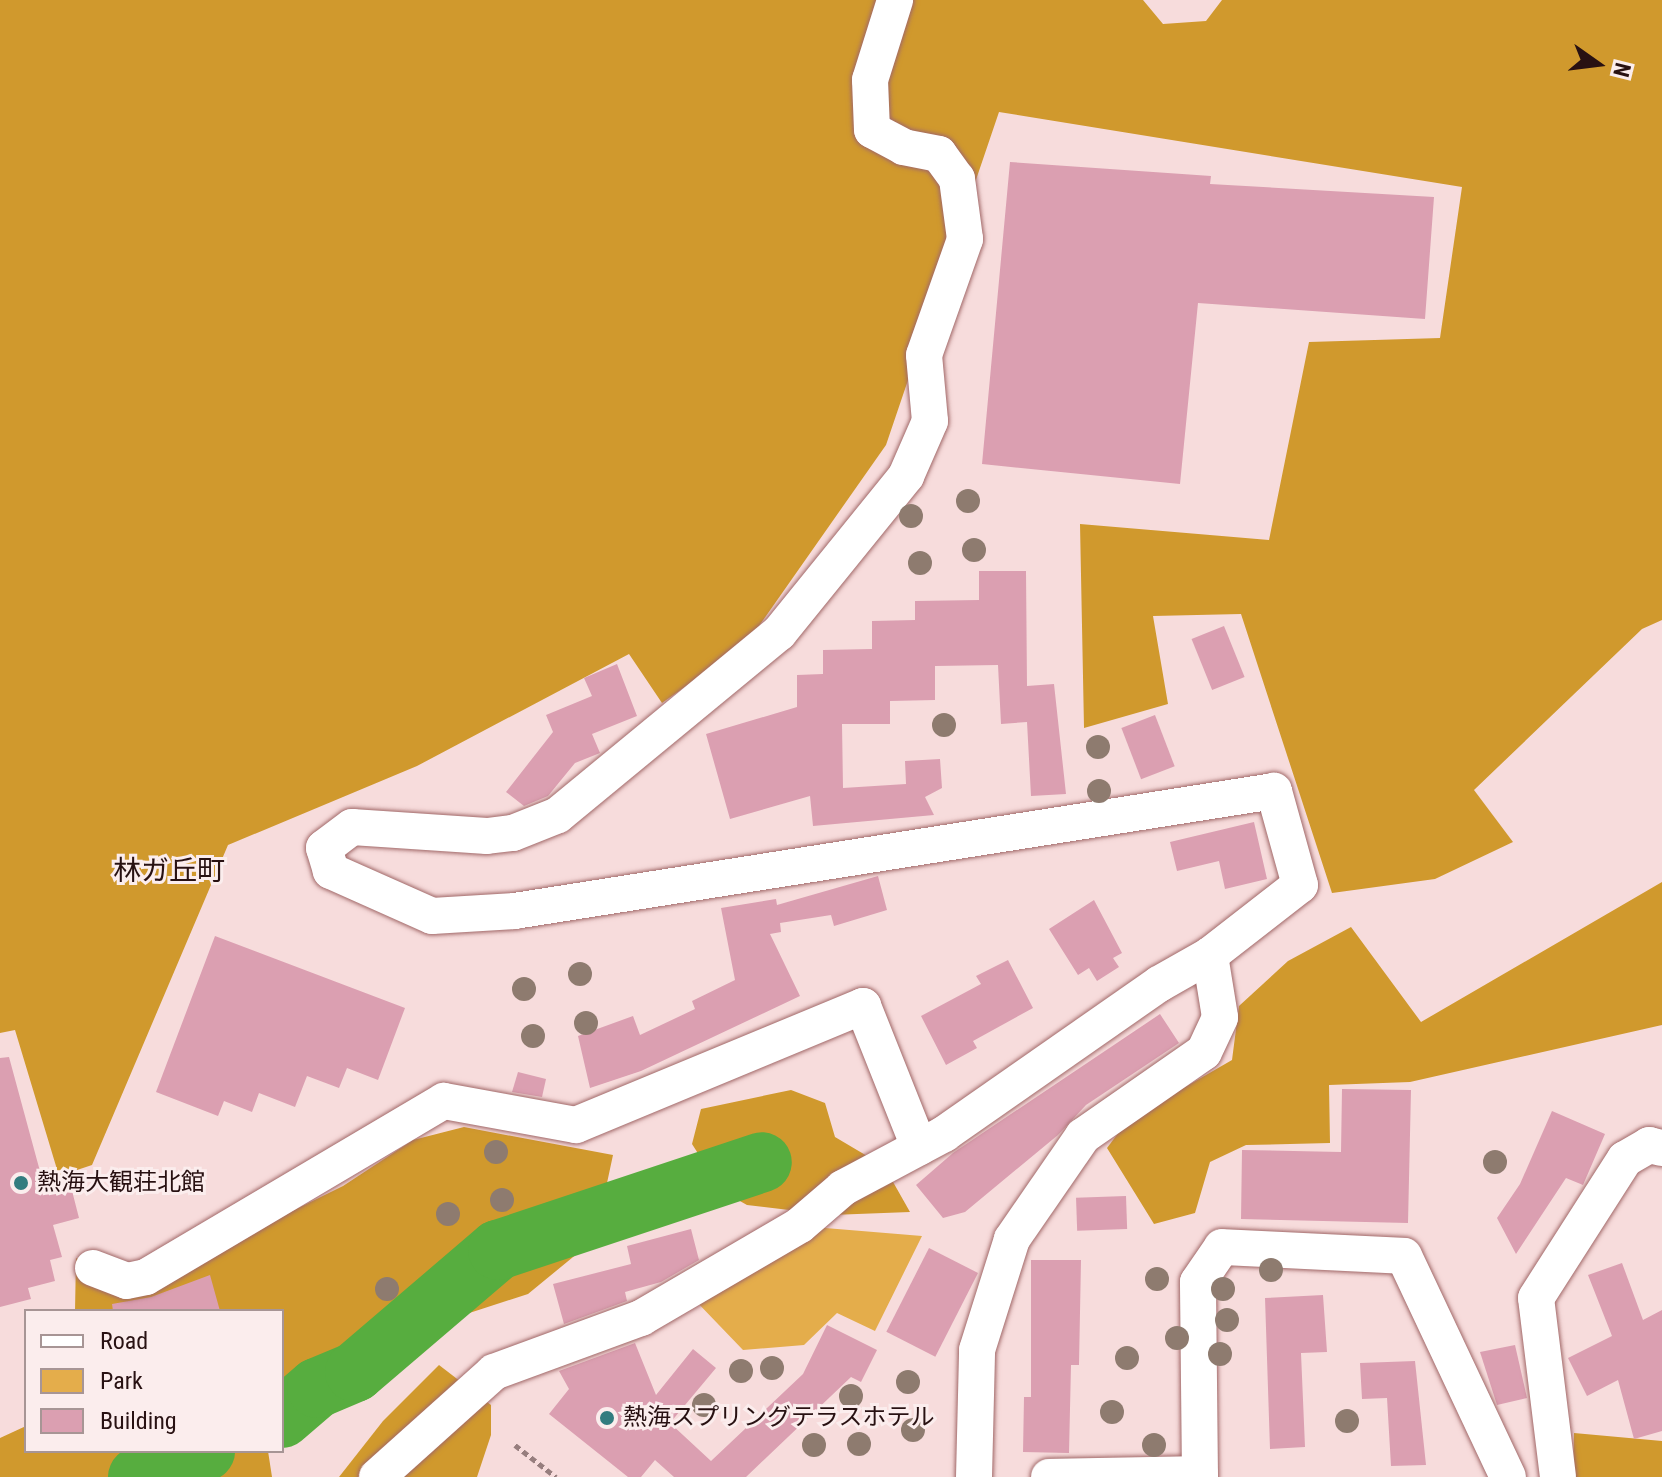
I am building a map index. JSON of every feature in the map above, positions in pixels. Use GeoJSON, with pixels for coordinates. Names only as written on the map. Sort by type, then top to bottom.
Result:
{"type":"FeatureCollection","features":[{"type":"Feature","properties":{"kind":"street"},"geometry":{"type":"LineString","coordinates":[[377,1477],[494,1372],[641,1318],[800,1225],[843,1188],[919,1147],[1210,955],[1300,885],[1274,791],[515,911],[432,916],[331,871],[324,848],[352,827],[487,836],[513,833],[558,815],[779,633],[906,476],[930,421],[924,355],[965,239],[957,179],[939,154],[904,147],[872,130],[870,80],[895,0]]}},
{"type":"Feature","properties":{"kind":"street"},"geometry":{"type":"LineString","coordinates":[[974,1477],[977,1350],[1012,1239],[1083,1136],[1204,1052],[1220,1017],[1210,955]]}},
{"type":"Feature","properties":{"kind":"street"},"geometry":{"type":"LineString","coordinates":[[93,1268],[127,1281],[146,1277],[444,1101],[576,1125],[863,1006],[919,1147]]}},
{"type":"Feature","properties":{"kind":"street"},"geometry":{"type":"LineString","coordinates":[[1558,1477],[1536,1298],[1625,1159],[1649,1145],[1662,1148]]}},
{"type":"Feature","properties":{"kind":"street"},"geometry":{"type":"LineString","coordinates":[[1049,1477],[1200,1475],[1198,1282],[1222,1247],[1404,1256],[1508,1477]]}},
{"type":"Feature","properties":{"kind":"path"},"geometry":{"type":"LineString","coordinates":[[515,1445],[556,1477]]}},
{"type":"Feature","properties":{"kind":"green space"},"geometry":{"type":"Polygon","coordinates":[[[813,1227],[922,1236],[875,1331],[837,1313],[804,1345],[743,1350],[693,1298],[813,1227]]]}},
{"type":"Feature","properties":{"kind":"shaded area"},"geometry":{"type":"Polygon","coordinates":[[[0,0],[1143,0],[1163,24],[1206,21],[1222,0],[1662,0],[1662,620],[1642,629],[1474,790],[1513,842],[1435,879],[1332,893],[1241,614],[1153,616],[1168,704],[1084,728],[1080,524],[1269,540],[1309,342],[1440,338],[1462,187],[999,112],[886,445],[747,643],[662,703],[629,654],[417,766],[228,845],[92,1165],[59,1176],[15,1030],[0,1033],[0,0]]]}},
{"type":"Feature","properties":{"kind":"shaded area"},"geometry":{"type":"Polygon","coordinates":[[[1662,882],[1662,1025],[1410,1082],[1329,1085],[1330,1143],[1246,1145],[1210,1162],[1195,1213],[1154,1224],[1107,1148],[1128,1120],[1232,1060],[1239,1006],[1288,961],[1351,927],[1421,1022],[1662,882]]]}},
{"type":"Feature","properties":{"kind":"shaded area"},"geometry":{"type":"Polygon","coordinates":[[[791,1090],[825,1103],[835,1137],[884,1166],[910,1212],[831,1215],[747,1205],[722,1191],[692,1144],[701,1109],[791,1090]]]}},
{"type":"Feature","properties":{"kind":"shaded area"},"geometry":{"type":"Polygon","coordinates":[[[464,1127],[613,1155],[595,1239],[528,1294],[454,1318],[419,1351],[314,1381],[317,1388],[284,1404],[284,1309],[75,1309],[76,1258],[122,1279],[276,1219],[343,1186],[413,1140],[464,1127]]]}},
{"type":"Feature","properties":{"kind":"shaded area"},"geometry":{"type":"Polygon","coordinates":[[[439,1365],[491,1405],[491,1435],[477,1477],[339,1477],[383,1421],[439,1365]]]}},
{"type":"Feature","properties":{"kind":"shaded area"},"geometry":{"type":"Polygon","coordinates":[[[24,1427],[24,1453],[187,1453],[150,1477],[0,1477],[0,1438],[24,1427]]]}},
{"type":"Feature","properties":{"kind":"shaded area"},"geometry":{"type":"Polygon","coordinates":[[[1574,1433],[1662,1441],[1662,1477],[1573,1477],[1574,1433]]]}},
{"type":"Feature","properties":{"kind":"shaded area"},"geometry":{"type":"Polygon","coordinates":[[[218,1453],[268,1453],[272,1477],[162,1477],[218,1453]]]}},
{"type":"Feature","properties":{"kind":"building"},"geometry":{"type":"Polygon","coordinates":[[[1010,162],[1211,176],[1210,184],[1434,197],[1425,319],[1198,303],[1180,484],[982,464],[1010,162]]]}},
{"type":"Feature","properties":{"kind":"building"},"geometry":{"type":"Polygon","coordinates":[[[979,571],[1026,571],[1027,686],[1054,684],[1066,794],[1031,796],[1027,722],[1001,724],[998,665],[935,666],[935,700],[890,701],[890,724],[842,724],[843,788],[906,784],[905,761],[940,759],[942,788],[925,797],[934,815],[813,826],[810,796],[730,819],[706,734],[797,707],[797,675],[823,674],[823,650],[872,649],[872,621],[915,620],[915,601],[979,600],[979,571]]]}},
{"type":"Feature","properties":{"kind":"building"},"geometry":{"type":"Polygon","coordinates":[[[1224,626],[1245,677],[1212,690],[1192,639],[1224,626]]]}},
{"type":"Feature","properties":{"kind":"building"},"geometry":{"type":"Polygon","coordinates":[[[617,664],[637,716],[592,734],[600,753],[575,763],[548,796],[524,806],[506,792],[553,732],[546,715],[592,696],[584,678],[617,664]]]}},
{"type":"Feature","properties":{"kind":"building"},"geometry":{"type":"Polygon","coordinates":[[[1155,715],[1175,766],[1141,779],[1121,728],[1155,715]]]}},
{"type":"Feature","properties":{"kind":"building"},"geometry":{"type":"Polygon","coordinates":[[[1254,822],[1267,879],[1225,889],[1219,861],[1177,871],[1170,842],[1254,822]]]}},
{"type":"Feature","properties":{"kind":"building"},"geometry":{"type":"Polygon","coordinates":[[[878,876],[887,910],[834,926],[831,915],[780,923],[781,932],[770,934],[800,996],[641,1071],[590,1088],[578,1036],[633,1016],[640,1035],[695,1009],[692,1001],[735,980],[721,908],[776,899],[777,905],[878,876]]]}},
{"type":"Feature","properties":{"kind":"building"},"geometry":{"type":"Polygon","coordinates":[[[1094,900],[1122,953],[1113,958],[1119,967],[1097,981],[1089,968],[1078,975],[1049,929],[1094,900]]]}},
{"type":"Feature","properties":{"kind":"building"},"geometry":{"type":"Polygon","coordinates":[[[215,936],[405,1008],[378,1080],[347,1068],[339,1088],[307,1076],[295,1107],[259,1093],[252,1112],[224,1101],[218,1116],[156,1092],[215,936]]]}},
{"type":"Feature","properties":{"kind":"building"},"geometry":{"type":"Polygon","coordinates":[[[1008,960],[1033,1008],[973,1041],[977,1048],[946,1065],[921,1016],[981,984],[976,976],[1008,960]]]}},
{"type":"Feature","properties":{"kind":"building"},"geometry":{"type":"Polygon","coordinates":[[[1160,1014],[1179,1043],[1086,1105],[1058,1135],[965,1212],[943,1218],[916,1185],[953,1153],[1160,1014]]]}},
{"type":"Feature","properties":{"kind":"building","name":"熱海大観荘北館"},"geometry":{"type":"Polygon","coordinates":[[[9,1057],[44,1186],[69,1179],[79,1218],[53,1225],[62,1257],[50,1260],[55,1281],[28,1288],[31,1299],[0,1307],[0,1058],[9,1057]]]}},
{"type":"Feature","properties":{"kind":"building"},"geometry":{"type":"Polygon","coordinates":[[[518,1072],[546,1079],[542,1097],[512,1092],[518,1072]]]}},
{"type":"Feature","properties":{"kind":"building"},"geometry":{"type":"Polygon","coordinates":[[[1342,1089],[1411,1090],[1408,1223],[1241,1219],[1242,1150],[1341,1152],[1342,1089]]]}},
{"type":"Feature","properties":{"kind":"building"},"geometry":{"type":"Polygon","coordinates":[[[1552,1111],[1605,1134],[1583,1185],[1566,1178],[1516,1254],[1497,1218],[1520,1184],[1552,1111]]]}},
{"type":"Feature","properties":{"kind":"building"},"geometry":{"type":"Polygon","coordinates":[[[1126,1196],[1127,1229],[1077,1231],[1076,1198],[1126,1196]]]}},
{"type":"Feature","properties":{"kind":"building"},"geometry":{"type":"Polygon","coordinates":[[[691,1229],[699,1260],[661,1282],[625,1292],[627,1301],[564,1324],[553,1284],[631,1264],[627,1246],[691,1229]]]}},
{"type":"Feature","properties":{"kind":"building"},"geometry":{"type":"Polygon","coordinates":[[[929,1248],[978,1273],[935,1357],[886,1332],[929,1248]]]}},
{"type":"Feature","properties":{"kind":"building"},"geometry":{"type":"Polygon","coordinates":[[[1031,1260],[1081,1260],[1079,1365],[1071,1365],[1069,1453],[1023,1452],[1024,1397],[1031,1397],[1031,1260]]]}},
{"type":"Feature","properties":{"kind":"building"},"geometry":{"type":"Polygon","coordinates":[[[1622,1263],[1643,1320],[1662,1310],[1662,1431],[1634,1439],[1618,1380],[1587,1396],[1568,1358],[1612,1336],[1588,1275],[1622,1263]]]}},
{"type":"Feature","properties":{"kind":"building"},"geometry":{"type":"Polygon","coordinates":[[[210,1275],[219,1309],[113,1309],[112,1304],[151,1297],[210,1275]]]}},
{"type":"Feature","properties":{"kind":"building"},"geometry":{"type":"Polygon","coordinates":[[[1323,1295],[1327,1352],[1301,1353],[1305,1447],[1270,1449],[1265,1298],[1323,1295]]]}},
{"type":"Feature","properties":{"kind":"building"},"geometry":{"type":"Polygon","coordinates":[[[827,1325],[877,1350],[861,1382],[851,1377],[746,1477],[674,1477],[655,1460],[641,1477],[628,1477],[549,1414],[569,1389],[559,1371],[635,1343],[656,1395],[693,1349],[716,1368],[670,1423],[711,1461],[803,1374],[827,1325]]]}},
{"type":"Feature","properties":{"kind":"building"},"geometry":{"type":"Polygon","coordinates":[[[1515,1345],[1527,1398],[1497,1405],[1480,1352],[1515,1345]]]}},
{"type":"Feature","properties":{"kind":"building"},"geometry":{"type":"Polygon","coordinates":[[[1415,1361],[1426,1465],[1391,1466],[1387,1398],[1362,1399],[1360,1363],[1415,1361]]]}},
{"type":"Feature","properties":{"kind":"waterway"},"geometry":{"type":"LineString","coordinates":[[284,1416],[317,1388],[355,1372],[498,1250],[762,1162]]}},
{"type":"Feature","properties":{"kind":"waterway"},"geometry":{"type":"LineString","coordinates":[[138,1477],[200,1453]]}},
{"type":"Feature","properties":{"kind":"place","name":"熱海大観荘北館"},"geometry":{"type":"Point","coordinates":[21,1183]}},
{"type":"Feature","properties":{"kind":"place","name":"熱海スプリングテラスホテル"},"geometry":{"type":"Point","coordinates":[607,1418]}},
{"type":"Feature","properties":{"kind":"district","name":"林ガ丘町"},"geometry":{"type":"Point","coordinates":[169,871]}}]}
